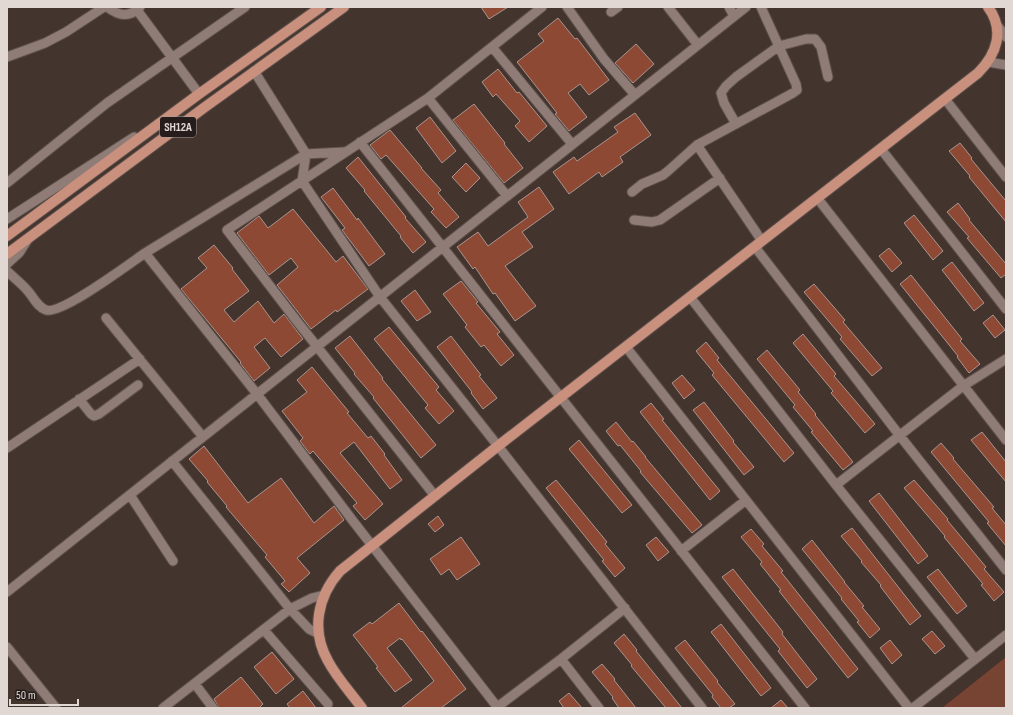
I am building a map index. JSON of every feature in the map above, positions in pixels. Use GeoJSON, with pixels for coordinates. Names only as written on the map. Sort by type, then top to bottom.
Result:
{"type":"FeatureCollection","features":[{"type":"Feature","properties":{"kind":"main road","name":"SH12A"},"geometry":{"type":"LineString","coordinates":[[7,236],[199,94],[321,7]]}},
{"type":"Feature","properties":{"kind":"main road","name":"SH12A"},"geometry":{"type":"LineString","coordinates":[[7,254],[254,71],[344,7]]}},
{"type":"Feature","properties":{"kind":"main road"},"geometry":{"type":"LineString","coordinates":[[362,708],[328,663],[322,649],[319,634],[319,614],[324,595],[331,582],[340,571],[498,446],[978,73],[988,62],[996,46],[997,25],[992,12],[988,7]]}},
{"type":"Feature","properties":{"kind":"street"},"geometry":{"type":"LineString","coordinates":[[7,56],[52,39],[106,7],[121,15],[126,15],[138,9],[199,94]]}},
{"type":"Feature","properties":{"kind":"street"},"geometry":{"type":"LineString","coordinates":[[7,182],[107,103],[245,7]]}},
{"type":"Feature","properties":{"kind":"street"},"geometry":{"type":"LineString","coordinates":[[435,496],[227,230],[428,98],[542,7]]}},
{"type":"Feature","properties":{"kind":"street"},"geometry":{"type":"LineString","coordinates":[[567,7],[604,59],[635,94]]}},
{"type":"Feature","properties":{"kind":"street"},"geometry":{"type":"LineString","coordinates":[[668,7],[698,44]]}},
{"type":"Feature","properties":{"kind":"street"},"geometry":{"type":"LineString","coordinates":[[729,7],[734,16]]}},
{"type":"Feature","properties":{"kind":"street"},"geometry":{"type":"LineString","coordinates":[[7,592],[746,7]]}},
{"type":"Feature","properties":{"kind":"street"},"geometry":{"type":"LineString","coordinates":[[632,192],[642,184],[663,175],[697,145],[793,94],[797,90],[796,84],[761,7]]}},
{"type":"Feature","properties":{"kind":"street"},"geometry":{"type":"LineString","coordinates":[[997,25],[1006,37]]}},
{"type":"Feature","properties":{"kind":"street"},"geometry":{"type":"LineString","coordinates":[[736,124],[724,103],[721,93],[736,77],[778,46],[806,39],[814,39],[821,48],[828,77]]}},
{"type":"Feature","properties":{"kind":"street"},"geometry":{"type":"LineString","coordinates":[[492,46],[572,144]]}},
{"type":"Feature","properties":{"kind":"street"},"geometry":{"type":"LineString","coordinates":[[988,62],[1006,65]]}},
{"type":"Feature","properties":{"kind":"street"},"geometry":{"type":"LineString","coordinates":[[254,71],[306,154],[302,181],[380,297],[702,708]]}},
{"type":"Feature","properties":{"kind":"street"},"geometry":{"type":"LineString","coordinates":[[428,98],[507,196]]}},
{"type":"Feature","properties":{"kind":"street"},"geometry":{"type":"LineString","coordinates":[[945,99],[1006,177]]}},
{"type":"Feature","properties":{"kind":"street"},"geometry":{"type":"LineString","coordinates":[[7,219],[112,151],[168,117]]}},
{"type":"Feature","properties":{"kind":"street"},"geometry":{"type":"LineString","coordinates":[[360,142],[805,708]]}},
{"type":"Feature","properties":{"kind":"street"},"geometry":{"type":"LineString","coordinates":[[697,145],[720,178],[758,244],[900,436],[1006,570]]}},
{"type":"Feature","properties":{"kind":"street"},"geometry":{"type":"LineString","coordinates":[[881,149],[1006,309]]}},
{"type":"Feature","properties":{"kind":"street"},"geometry":{"type":"LineString","coordinates":[[7,272],[27,290],[45,310],[52,310],[78,298],[145,253],[306,154],[344,152]]}},
{"type":"Feature","properties":{"kind":"street"},"geometry":{"type":"LineString","coordinates":[[634,220],[652,222],[660,220],[720,178]]}},
{"type":"Feature","properties":{"kind":"street"},"geometry":{"type":"LineString","coordinates":[[818,198],[1006,440]]}},
{"type":"Feature","properties":{"kind":"street"},"geometry":{"type":"LineString","coordinates":[[7,264],[19,253],[28,239]]}},
{"type":"Feature","properties":{"kind":"street"},"geometry":{"type":"LineString","coordinates":[[145,253],[257,394],[497,708],[625,608]]}},
{"type":"Feature","properties":{"kind":"street"},"geometry":{"type":"LineString","coordinates":[[690,298],[836,485],[975,659]]}},
{"type":"Feature","properties":{"kind":"street"},"geometry":{"type":"LineString","coordinates":[[106,318],[203,437]]}},
{"type":"Feature","properties":{"kind":"street"},"geometry":{"type":"LineString","coordinates":[[626,347],[909,708]]}},
{"type":"Feature","properties":{"kind":"street"},"geometry":{"type":"LineString","coordinates":[[7,448],[140,359]]}},
{"type":"Feature","properties":{"kind":"street"},"geometry":{"type":"LineString","coordinates":[[836,485],[964,386],[1006,359]]}},
{"type":"Feature","properties":{"kind":"street"},"geometry":{"type":"LineString","coordinates":[[79,399],[94,416],[99,414],[138,385]]}},
{"type":"Feature","properties":{"kind":"street"},"geometry":{"type":"LineString","coordinates":[[172,461],[290,609],[309,629],[319,634]]}},
{"type":"Feature","properties":{"kind":"street"},"geometry":{"type":"LineString","coordinates":[[130,495],[173,561]]}},
{"type":"Feature","properties":{"kind":"street"},"geometry":{"type":"LineString","coordinates":[[681,551],[746,500]]}},
{"type":"Feature","properties":{"kind":"street"},"geometry":{"type":"LineString","coordinates":[[163,708],[290,609],[312,598],[324,595]]}},
{"type":"Feature","properties":{"kind":"street"},"geometry":{"type":"LineString","coordinates":[[264,630],[328,704]]}},
{"type":"Feature","properties":{"kind":"street"},"geometry":{"type":"LineString","coordinates":[[913,708],[1006,635]]}},
{"type":"Feature","properties":{"kind":"street"},"geometry":{"type":"LineString","coordinates":[[7,647],[56,708]]}},
{"type":"Feature","properties":{"kind":"street"},"geometry":{"type":"LineString","coordinates":[[561,659],[599,708]]}},
{"type":"Feature","properties":{"kind":"street"},"geometry":{"type":"LineString","coordinates":[[194,684],[213,708]]}},
{"type":"Feature","properties":{"kind":"shaded area"},"geometry":{"type":"Polygon","coordinates":[[[1006,657],[1006,708],[942,708],[1006,657]]]}},
{"type":"Feature","properties":{"kind":"building"},"geometry":{"type":"Polygon","coordinates":[[[481,7],[508,7],[489,19],[481,7]]]}},
{"type":"Feature","properties":{"kind":"building"},"geometry":{"type":"Polygon","coordinates":[[[558,18],[575,39],[577,38],[609,80],[589,95],[580,84],[568,93],[587,117],[569,131],[555,114],[557,113],[517,62],[544,41],[538,34],[558,18]]]}},
{"type":"Feature","properties":{"kind":"building"},"geometry":{"type":"Polygon","coordinates":[[[636,44],[654,64],[633,83],[615,63],[636,44]]]}},
{"type":"Feature","properties":{"kind":"building"},"geometry":{"type":"Polygon","coordinates":[[[498,69],[517,93],[519,92],[547,126],[529,142],[515,126],[520,121],[496,94],[493,97],[482,82],[498,69]]]}},
{"type":"Feature","properties":{"kind":"building"},"geometry":{"type":"Polygon","coordinates":[[[474,104],[523,168],[504,183],[453,120],[474,104]]]}},
{"type":"Feature","properties":{"kind":"building"},"geometry":{"type":"Polygon","coordinates":[[[635,113],[651,135],[620,157],[623,162],[602,177],[599,172],[569,194],[553,172],[574,157],[577,161],[618,132],[614,127],[635,113]]]}},
{"type":"Feature","properties":{"kind":"building"},"geometry":{"type":"Polygon","coordinates":[[[430,117],[456,151],[442,163],[416,128],[430,117]]]}},
{"type":"Feature","properties":{"kind":"building"},"geometry":{"type":"Polygon","coordinates":[[[390,130],[441,190],[438,193],[459,217],[446,228],[431,212],[434,209],[386,155],[381,159],[370,145],[390,130]]]}},
{"type":"Feature","properties":{"kind":"building"},"geometry":{"type":"Polygon","coordinates":[[[960,143],[972,158],[971,159],[1006,201],[1006,222],[949,151],[960,143]]]}},
{"type":"Feature","properties":{"kind":"building"},"geometry":{"type":"Polygon","coordinates":[[[358,157],[406,217],[405,218],[426,242],[413,253],[364,191],[365,190],[346,168],[358,157]]]}},
{"type":"Feature","properties":{"kind":"building"},"geometry":{"type":"Polygon","coordinates":[[[466,163],[480,178],[466,192],[452,177],[466,163]]]}},
{"type":"Feature","properties":{"kind":"building"},"geometry":{"type":"Polygon","coordinates":[[[539,187],[554,209],[522,232],[533,247],[505,266],[536,306],[515,321],[495,293],[493,294],[475,267],[473,269],[457,247],[478,232],[488,246],[528,217],[518,202],[539,187]]]}},
{"type":"Feature","properties":{"kind":"building"},"geometry":{"type":"Polygon","coordinates":[[[333,188],[385,254],[369,266],[342,230],[345,228],[321,197],[333,188]]]}},
{"type":"Feature","properties":{"kind":"building"},"geometry":{"type":"Polygon","coordinates":[[[958,203],[970,219],[969,220],[1006,264],[1006,274],[1001,278],[947,212],[958,203]]]}},
{"type":"Feature","properties":{"kind":"building"},"geometry":{"type":"Polygon","coordinates":[[[293,209],[336,262],[343,256],[368,289],[311,329],[277,285],[298,267],[291,258],[269,275],[237,233],[259,216],[268,228],[293,209]]]}},
{"type":"Feature","properties":{"kind":"building"},"geometry":{"type":"Polygon","coordinates":[[[914,215],[943,251],[933,260],[904,223],[914,215]]]}},
{"type":"Feature","properties":{"kind":"building"},"geometry":{"type":"Polygon","coordinates":[[[214,245],[249,291],[224,310],[234,322],[258,301],[274,323],[284,314],[303,339],[281,357],[265,338],[254,347],[270,368],[254,381],[240,363],[241,362],[181,289],[207,268],[198,258],[214,245]]]}},
{"type":"Feature","properties":{"kind":"building"},"geometry":{"type":"Polygon","coordinates":[[[889,248],[902,263],[892,272],[879,256],[889,248]]]}},
{"type":"Feature","properties":{"kind":"building"},"geometry":{"type":"Polygon","coordinates":[[[952,262],[984,303],[974,311],[942,270],[952,262]]]}},
{"type":"Feature","properties":{"kind":"building"},"geometry":{"type":"Polygon","coordinates":[[[911,275],[962,339],[960,341],[980,364],[969,373],[957,357],[958,356],[900,284],[911,275]]]}},
{"type":"Feature","properties":{"kind":"building"},"geometry":{"type":"Polygon","coordinates":[[[461,281],[478,302],[476,303],[500,332],[497,334],[514,355],[501,366],[484,345],[481,347],[465,327],[467,325],[443,294],[461,281]]]}},
{"type":"Feature","properties":{"kind":"building"},"geometry":{"type":"Polygon","coordinates":[[[814,284],[845,320],[843,322],[882,368],[872,376],[840,339],[842,337],[804,292],[814,284]]]}},
{"type":"Feature","properties":{"kind":"building"},"geometry":{"type":"Polygon","coordinates":[[[415,290],[431,312],[417,321],[401,301],[415,290]]]}},
{"type":"Feature","properties":{"kind":"building"},"geometry":{"type":"Polygon","coordinates":[[[993,315],[1005,330],[995,338],[983,323],[993,315]]]}},
{"type":"Feature","properties":{"kind":"building"},"geometry":{"type":"Polygon","coordinates":[[[389,327],[439,387],[436,390],[454,411],[439,424],[425,408],[428,405],[374,339],[389,327]]]}},
{"type":"Feature","properties":{"kind":"building"},"geometry":{"type":"Polygon","coordinates":[[[803,334],[836,374],[834,376],[875,424],[865,433],[831,393],[833,391],[793,343],[803,334]]]}},
{"type":"Feature","properties":{"kind":"building"},"geometry":{"type":"Polygon","coordinates":[[[350,336],[383,378],[382,379],[436,445],[421,458],[335,348],[350,336]]]}},
{"type":"Feature","properties":{"kind":"building"},"geometry":{"type":"Polygon","coordinates":[[[451,336],[481,375],[479,376],[497,398],[483,409],[471,393],[472,392],[437,347],[451,336]]]}},
{"type":"Feature","properties":{"kind":"building"},"geometry":{"type":"Polygon","coordinates":[[[706,342],[719,358],[717,360],[794,453],[784,462],[712,375],[714,373],[696,351],[706,342]]]}},
{"type":"Feature","properties":{"kind":"building"},"geometry":{"type":"Polygon","coordinates":[[[767,350],[800,390],[798,392],[853,462],[843,470],[811,432],[813,431],[793,407],[795,405],[757,359],[767,350]]]}},
{"type":"Feature","properties":{"kind":"building"},"geometry":{"type":"Polygon","coordinates":[[[312,367],[368,438],[371,436],[402,480],[390,489],[354,442],[340,453],[383,504],[365,520],[353,506],[357,503],[313,451],[310,454],[300,441],[303,438],[282,411],[307,392],[297,380],[312,367]]]}},
{"type":"Feature","properties":{"kind":"building"},"geometry":{"type":"Polygon","coordinates":[[[682,375],[695,390],[684,399],[672,383],[682,375]]]}},
{"type":"Feature","properties":{"kind":"building"},"geometry":{"type":"Polygon","coordinates":[[[704,402],[734,441],[733,442],[754,467],[744,475],[693,410],[704,402]]]}},
{"type":"Feature","properties":{"kind":"building"},"geometry":{"type":"Polygon","coordinates":[[[651,403],[664,419],[662,420],[720,491],[710,500],[640,412],[651,403]]]}},
{"type":"Feature","properties":{"kind":"building"},"geometry":{"type":"Polygon","coordinates":[[[616,422],[702,525],[692,533],[640,472],[641,471],[620,445],[618,446],[606,431],[616,422]]]}},
{"type":"Feature","properties":{"kind":"building"},"geometry":{"type":"Polygon","coordinates":[[[982,432],[1006,462],[1006,482],[971,440],[982,432]]]}},
{"type":"Feature","properties":{"kind":"building"},"geometry":{"type":"Polygon","coordinates":[[[579,440],[632,505],[622,513],[569,449],[579,440]]]}},
{"type":"Feature","properties":{"kind":"building"},"geometry":{"type":"Polygon","coordinates":[[[941,443],[994,507],[992,508],[1006,525],[1006,546],[987,523],[989,522],[931,452],[941,443]]]}},
{"type":"Feature","properties":{"kind":"building"},"geometry":{"type":"Polygon","coordinates":[[[204,446],[248,503],[281,478],[314,523],[334,506],[344,520],[297,558],[310,573],[289,592],[281,584],[285,581],[265,557],[267,555],[226,507],[227,506],[207,482],[208,481],[189,459],[204,446]]]}},
{"type":"Feature","properties":{"kind":"building"},"geometry":{"type":"Polygon","coordinates":[[[556,480],[607,542],[605,544],[625,568],[615,577],[602,561],[604,560],[546,488],[556,480]]]}},
{"type":"Feature","properties":{"kind":"building"},"geometry":{"type":"Polygon","coordinates":[[[914,480],[948,519],[947,520],[986,567],[984,569],[1004,592],[994,601],[981,585],[983,584],[944,537],[945,536],[904,488],[914,480]]]}},
{"type":"Feature","properties":{"kind":"building"},"geometry":{"type":"Polygon","coordinates":[[[879,493],[928,556],[918,564],[869,501],[879,493]]]}},
{"type":"Feature","properties":{"kind":"building"},"geometry":{"type":"Polygon","coordinates":[[[438,516],[444,525],[435,532],[428,524],[438,516]]]}},
{"type":"Feature","properties":{"kind":"building"},"geometry":{"type":"Polygon","coordinates":[[[852,528],[921,616],[910,625],[880,586],[881,585],[841,536],[852,528]]]}},
{"type":"Feature","properties":{"kind":"building"},"geometry":{"type":"Polygon","coordinates":[[[751,529],[764,544],[762,546],[783,571],[781,572],[858,669],[848,678],[779,591],[781,590],[760,564],[762,562],[741,537],[751,529]]]}},
{"type":"Feature","properties":{"kind":"building"},"geometry":{"type":"Polygon","coordinates":[[[461,537],[480,564],[457,580],[449,569],[441,575],[430,559],[461,537]]]}},
{"type":"Feature","properties":{"kind":"building"},"geometry":{"type":"Polygon","coordinates":[[[656,537],[669,552],[658,561],[646,545],[656,537]]]}},
{"type":"Feature","properties":{"kind":"building"},"geometry":{"type":"Polygon","coordinates":[[[812,540],[864,606],[862,607],[880,629],[870,638],[857,622],[859,621],[841,599],[842,598],[802,549],[812,540]]]}},
{"type":"Feature","properties":{"kind":"building"},"geometry":{"type":"Polygon","coordinates":[[[733,569],[783,632],[782,634],[817,679],[807,688],[778,651],[780,649],[722,577],[733,569]]]}},
{"type":"Feature","properties":{"kind":"building"},"geometry":{"type":"Polygon","coordinates":[[[938,569],[967,606],[957,614],[927,577],[938,569]]]}},
{"type":"Feature","properties":{"kind":"building"},"geometry":{"type":"Polygon","coordinates":[[[399,603],[466,689],[441,708],[401,708],[434,681],[402,639],[401,640],[400,638],[387,648],[412,680],[395,692],[353,635],[370,622],[372,624],[399,603]]]}},
{"type":"Feature","properties":{"kind":"building"},"geometry":{"type":"Polygon","coordinates":[[[721,624],[771,688],[761,696],[711,632],[721,624]]]}},
{"type":"Feature","properties":{"kind":"building"},"geometry":{"type":"Polygon","coordinates":[[[932,631],[945,646],[935,654],[922,639],[932,631]]]}},
{"type":"Feature","properties":{"kind":"building"},"geometry":{"type":"Polygon","coordinates":[[[624,634],[682,708],[666,708],[631,666],[632,665],[614,643],[624,634]]]}},
{"type":"Feature","properties":{"kind":"building"},"geometry":{"type":"Polygon","coordinates":[[[685,640],[735,704],[729,708],[721,708],[712,697],[713,695],[675,648],[685,640]]]}},
{"type":"Feature","properties":{"kind":"building"},"geometry":{"type":"Polygon","coordinates":[[[890,640],[902,655],[892,664],[880,648],[890,640]]]}},
{"type":"Feature","properties":{"kind":"building"},"geometry":{"type":"Polygon","coordinates":[[[272,652],[294,679],[276,694],[254,667],[272,652]]]}},
{"type":"Feature","properties":{"kind":"building"},"geometry":{"type":"Polygon","coordinates":[[[602,664],[636,708],[619,708],[612,698],[613,697],[592,672],[602,664]]]}},
{"type":"Feature","properties":{"kind":"building"},"geometry":{"type":"Polygon","coordinates":[[[241,677],[263,704],[259,708],[219,708],[214,699],[241,677]]]}},
{"type":"Feature","properties":{"kind":"building"},"geometry":{"type":"Polygon","coordinates":[[[303,691],[316,708],[290,708],[287,704],[303,691]]]}},
{"type":"Feature","properties":{"kind":"building"},"geometry":{"type":"Polygon","coordinates":[[[569,693],[582,708],[564,708],[559,701],[569,693]]]}},
{"type":"Feature","properties":{"kind":"building"},"geometry":{"type":"Polygon","coordinates":[[[781,700],[788,708],[771,708],[781,700]]]}}]}
